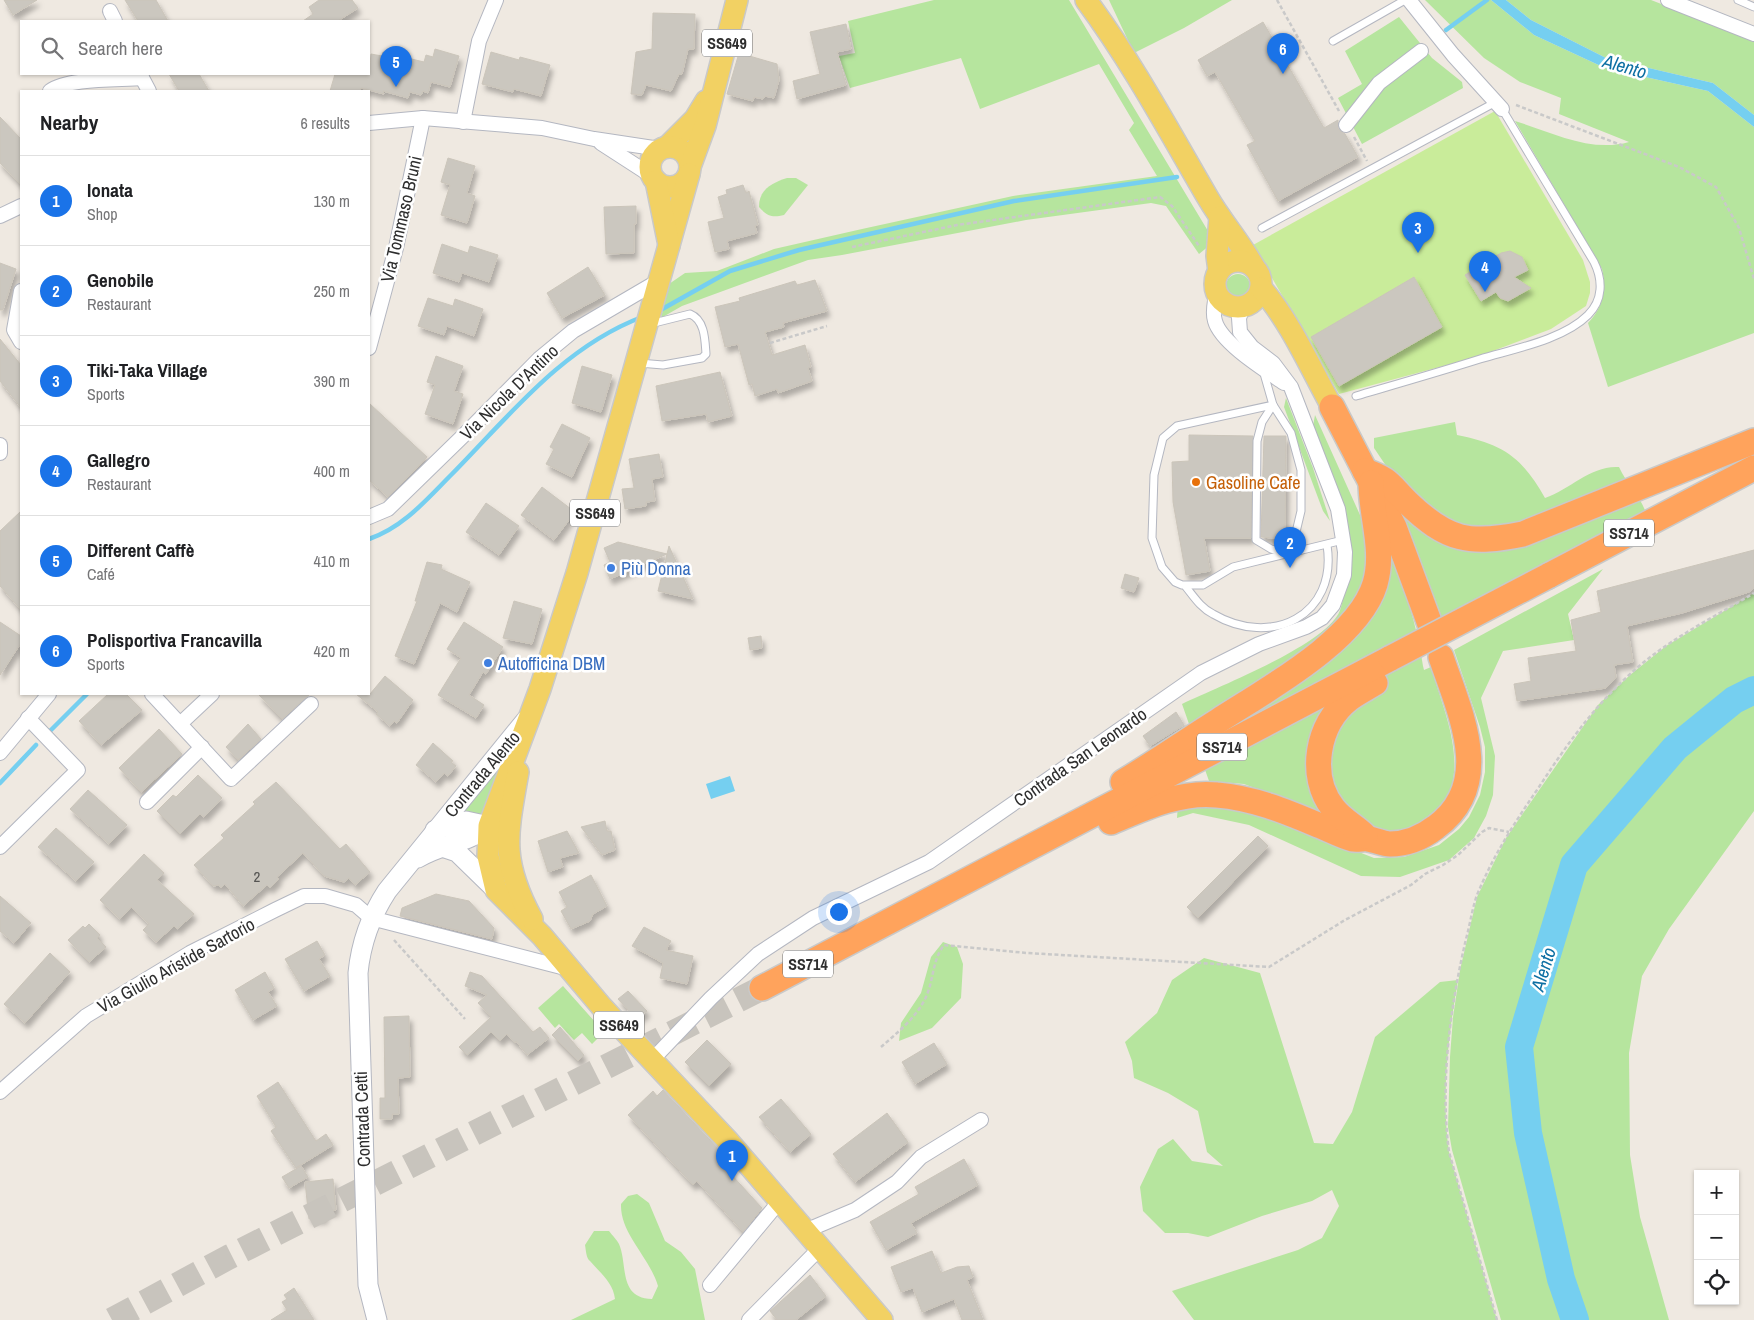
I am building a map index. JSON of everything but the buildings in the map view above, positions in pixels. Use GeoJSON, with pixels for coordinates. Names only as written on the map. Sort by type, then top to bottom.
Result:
{"type":"FeatureCollection","features":[{"type":"Feature","properties":{"kind":"highway"},"geometry":{"type":"LineString","coordinates":[[1332,407],[1403,547],[1431,627]]}},
{"type":"Feature","properties":{"kind":"highway"},"geometry":{"type":"LineString","coordinates":[[1368,477],[1384,477],[1430,523],[1456,537],[1470,540],[1485,540],[1523,534],[1754,441]]}},
{"type":"Feature","properties":{"kind":"highway","name":"SS714"},"geometry":{"type":"LineString","coordinates":[[762,988],[1754,468]]}},
{"type":"Feature","properties":{"kind":"highway"},"geometry":{"type":"LineString","coordinates":[[1053,835],[1075,810],[1135,775],[1289,676],[1350,625],[1370,595],[1377,573],[1379,555],[1368,477]]}},
{"type":"Feature","properties":{"kind":"highway"},"geometry":{"type":"LineString","coordinates":[[1053,835],[1088,831],[1163,802],[1191,794],[1215,794],[1249,799],[1289,812],[1354,839],[1369,839],[1391,844],[1415,840],[1444,822],[1459,805],[1464,795],[1470,768],[1465,729],[1441,657]]}},
{"type":"Feature","properties":{"kind":"highway"},"geometry":{"type":"LineString","coordinates":[[1369,839],[1343,819],[1326,796],[1317,768],[1319,752],[1331,722],[1348,700],[1380,680],[1391,658]]}},
{"type":"Feature","properties":{"kind":"main road","name":"SS649"},"geometry":{"type":"LineString","coordinates":[[737,0],[716,86],[689,170],[577,573],[540,689],[489,826],[488,856],[496,890],[542,936],[601,1006],[653,1059],[729,1142],[882,1320]]}},
{"type":"Feature","properties":{"kind":"main road"},"geometry":{"type":"LineString","coordinates":[[1086,0],[1113,36],[1220,217],[1240,242],[1259,273],[1252,300]]}},
{"type":"Feature","properties":{"kind":"main road"},"geometry":{"type":"LineString","coordinates":[[1100,0],[1113,36]]}},
{"type":"Feature","properties":{"kind":"main road","name":"SS649"},"geometry":{"type":"LineString","coordinates":[[669,247],[654,179],[650,170],[652,158],[695,118],[716,86]]}},
{"type":"Feature","properties":{"kind":"main road"},"geometry":{"type":"LineString","coordinates":[[654,179],[661,185],[674,186],[685,180],[689,170],[686,154],[680,149],[664,148]]}},
{"type":"Feature","properties":{"kind":"main road"},"geometry":{"type":"LineString","coordinates":[[1219,271],[1217,256],[1220,217]]}},
{"type":"Feature","properties":{"kind":"main road"},"geometry":{"type":"LineString","coordinates":[[1252,300],[1230,307],[1220,300],[1216,294],[1215,278],[1219,271],[1232,262],[1240,261],[1254,267]]}},
{"type":"Feature","properties":{"kind":"main road"},"geometry":{"type":"LineString","coordinates":[[1252,300],[1296,344],[1332,407]]}},
{"type":"Feature","properties":{"kind":"main road","name":"SS649"},"geometry":{"type":"LineString","coordinates":[[508,850],[513,802],[528,717]]}},
{"type":"Feature","properties":{"kind":"main road","name":"Contrada Alento"},"geometry":{"type":"LineString","coordinates":[[379,920],[387,891],[408,864],[437,838],[528,717]]}},
{"type":"Feature","properties":{"kind":"main road"},"geometry":{"type":"LineString","coordinates":[[489,826],[513,802]]}},
{"type":"Feature","properties":{"kind":"main road","name":"Contrada Alento"},"geometry":{"type":"LineString","coordinates":[[437,838],[466,821],[489,826]]}},
{"type":"Feature","properties":{"kind":"main road","name":"SS649"},"geometry":{"type":"LineString","coordinates":[[489,826],[501,836],[508,850],[514,881],[542,936]]}},
{"type":"Feature","properties":{"kind":"main road"},"geometry":{"type":"LineString","coordinates":[[437,838],[457,852],[496,890]]}},
{"type":"Feature","properties":{"kind":"main road","name":"Contrada Cetti"},"geometry":{"type":"LineString","coordinates":[[377,1320],[368,1275],[358,1018],[359,957],[379,920]]}},
{"type":"Feature","properties":{"kind":"street"},"geometry":{"type":"LineString","coordinates":[[462,122],[479,41],[496,0]]}},
{"type":"Feature","properties":{"kind":"street"},"geometry":{"type":"LineString","coordinates":[[1409,0],[1453,55],[1496,102]]}},
{"type":"Feature","properties":{"kind":"street"},"geometry":{"type":"LineString","coordinates":[[1668,0],[1754,34]]}},
{"type":"Feature","properties":{"kind":"street"},"geometry":{"type":"LineString","coordinates":[[1346,125],[1379,83],[1421,51]]}},
{"type":"Feature","properties":{"kind":"street"},"geometry":{"type":"LineString","coordinates":[[51,90],[78,83],[141,76],[148,90]]}},
{"type":"Feature","properties":{"kind":"street"},"geometry":{"type":"LineString","coordinates":[[370,123],[422,118],[542,128],[594,139],[664,148]]}},
{"type":"Feature","properties":{"kind":"street","name":"Via Tommaso Bruni"},"geometry":{"type":"LineString","coordinates":[[370,344],[396,248],[422,118]]}},
{"type":"Feature","properties":{"kind":"street"},"geometry":{"type":"LineString","coordinates":[[594,139],[654,179]]}},
{"type":"Feature","properties":{"kind":"street"},"geometry":{"type":"LineString","coordinates":[[0,216],[20,206]]}},
{"type":"Feature","properties":{"kind":"street","name":"Via Nicola D'Antino"},"geometry":{"type":"LineString","coordinates":[[370,518],[388,509],[396,502],[539,359],[573,331],[657,289]]}},
{"type":"Feature","properties":{"kind":"street"},"geometry":{"type":"LineString","coordinates":[[1216,294],[1214,315],[1219,331],[1262,368],[1291,387]]}},
{"type":"Feature","properties":{"kind":"street"},"geometry":{"type":"LineString","coordinates":[[20,297],[14,330],[20,340]]}},
{"type":"Feature","properties":{"kind":"street","name":"Contrada San Leonardo"},"geometry":{"type":"LineString","coordinates":[[653,1059],[711,998],[758,954],[813,918],[929,862],[1201,673],[1259,644],[1306,627],[1322,618],[1333,605],[1340,591],[1344,575],[1345,552],[1338,509],[1291,387],[1273,362],[1252,347],[1240,332],[1239,318],[1252,300]]}},
{"type":"Feature","properties":{"kind":"street"},"geometry":{"type":"LineString","coordinates":[[0,753],[48,695]]}},
{"type":"Feature","properties":{"kind":"street"},"geometry":{"type":"LineString","coordinates":[[153,695],[231,779],[311,704]]}},
{"type":"Feature","properties":{"kind":"street"},"geometry":{"type":"LineString","coordinates":[[180,724],[211,695]]}},
{"type":"Feature","properties":{"kind":"street"},"geometry":{"type":"LineString","coordinates":[[0,847],[78,770],[28,718]]}},
{"type":"Feature","properties":{"kind":"street"},"geometry":{"type":"LineString","coordinates":[[147,802],[202,747]]}},
{"type":"Feature","properties":{"kind":"street","name":"Via Giulio Aristide Sartorio"},"geometry":{"type":"LineString","coordinates":[[0,1092],[86,1016],[190,953],[304,896],[326,896],[356,905],[379,920]]}},
{"type":"Feature","properties":{"kind":"street"},"geometry":{"type":"LineString","coordinates":[[379,920],[570,969]]}},
{"type":"Feature","properties":{"kind":"street"},"geometry":{"type":"LineString","coordinates":[[805,1232],[855,1210],[896,1182],[921,1157],[981,1120]]}},
{"type":"Feature","properties":{"kind":"street"},"geometry":{"type":"LineString","coordinates":[[710,1285],[779,1202]]}},
{"type":"Feature","properties":{"kind":"street"},"geometry":{"type":"LineString","coordinates":[[749,1320],[820,1248]]}},
{"type":"Feature","properties":{"kind":"lane"},"geometry":{"type":"LineString","coordinates":[[1333,41],[1405,0]]}},
{"type":"Feature","properties":{"kind":"lane"},"geometry":{"type":"LineString","coordinates":[[1738,0],[1754,7]]}},
{"type":"Feature","properties":{"kind":"lane"},"geometry":{"type":"LineString","coordinates":[[1262,228],[1496,102],[1594,262],[1601,284],[1596,305],[1577,324],[1534,343],[1356,396]]}},
{"type":"Feature","properties":{"kind":"lane"},"geometry":{"type":"LineString","coordinates":[[636,363],[662,365],[702,358],[706,354],[706,340],[701,324],[696,317],[690,314],[646,330]]}},
{"type":"Feature","properties":{"kind":"lane"},"geometry":{"type":"LineString","coordinates":[[1252,347],[1262,368],[1273,405],[1291,433],[1301,470],[1300,511],[1291,553]]}},
{"type":"Feature","properties":{"kind":"lane"},"geometry":{"type":"LineString","coordinates":[[1273,405],[1262,422],[1257,441],[1256,540],[1271,548],[1291,553]]}},
{"type":"Feature","properties":{"kind":"lane"},"geometry":{"type":"LineString","coordinates":[[1273,405],[1177,426],[1163,438],[1154,475],[1152,538],[1166,574],[1175,582],[1186,587],[1198,603],[1213,614],[1252,627],[1273,628],[1295,620],[1309,611],[1325,584],[1329,559],[1327,545]]}},
{"type":"Feature","properties":{"kind":"lane"},"geometry":{"type":"LineString","coordinates":[[1186,587],[1203,585],[1234,567],[1343,540]]}},
{"type":"Feature","properties":{"kind":"path"},"geometry":{"type":"LineString","coordinates":[[1277,0],[1372,168]]}},
{"type":"Feature","properties":{"kind":"path"},"geometry":{"type":"LineString","coordinates":[[1496,102],[1679,168],[1716,187],[1739,228],[1754,280]]}},
{"type":"Feature","properties":{"kind":"path"},"geometry":{"type":"LineString","coordinates":[[852,247],[957,225],[1160,197],[1172,206],[1199,246]]}},
{"type":"Feature","properties":{"kind":"path"},"geometry":{"type":"LineString","coordinates":[[770,343],[828,326]]}},
{"type":"Feature","properties":{"kind":"path"},"geometry":{"type":"LineString","coordinates":[[1497,1320],[1449,1152],[1446,1126],[1451,1020],[1459,969],[1476,897],[1509,832],[1598,705],[1629,674],[1666,645],[1754,593]]}},
{"type":"Feature","properties":{"kind":"path"},"geometry":{"type":"LineString","coordinates":[[881,1046],[905,1026],[926,998],[937,955],[944,945],[1027,953],[1268,967],[1345,920],[1443,865],[1458,855],[1482,832],[1489,828],[1509,832]]}},
{"type":"Feature","properties":{"kind":"path"},"geometry":{"type":"LineString","coordinates":[[379,920],[397,944],[466,1019]]}},
{"type":"Feature","properties":{"kind":"green space"},"geometry":{"type":"Polygon","coordinates":[[[934,0],[1069,0],[1208,231],[1210,245],[1199,254],[1166,206],[1151,203],[1026,220],[808,260],[682,306],[661,318],[669,284],[685,273],[717,271],[774,249],[1013,196],[1157,176],[1129,130],[1134,123],[1099,64],[980,109],[961,58],[850,88],[839,56],[855,53],[848,21],[934,0]]]}},
{"type":"Feature","properties":{"kind":"green space"},"geometry":{"type":"Polygon","coordinates":[[[1109,0],[1232,0],[1184,28],[1134,53],[1109,0]]]}},
{"type":"Feature","properties":{"kind":"green space"},"geometry":{"type":"Polygon","coordinates":[[[1425,0],[1491,0],[1534,35],[1605,68],[1708,91],[1754,127],[1754,333],[1608,387],[1588,323],[1597,311],[1604,291],[1602,269],[1515,121],[1571,140],[1586,143],[1615,145],[1629,142],[1559,114],[1561,98],[1520,82],[1484,58],[1425,0]]]}},
{"type":"Feature","properties":{"kind":"green space"},"geometry":{"type":"Polygon","coordinates":[[[1506,0],[1651,0],[1754,40],[1754,115],[1713,83],[1606,58],[1531,20],[1506,0]]]}},
{"type":"Feature","properties":{"kind":"green space"},"geometry":{"type":"Polygon","coordinates":[[[1399,17],[1432,58],[1462,82],[1463,88],[1362,144],[1338,98],[1362,84],[1345,51],[1399,17]]]}},
{"type":"Feature","properties":{"kind":"green space"},"geometry":{"type":"Polygon","coordinates":[[[1495,111],[1583,260],[1590,282],[1590,293],[1586,306],[1551,329],[1477,357],[1339,394],[1253,245],[1495,111]]]}},
{"type":"Feature","properties":{"kind":"green space"},"geometry":{"type":"Polygon","coordinates":[[[787,178],[796,178],[808,185],[784,215],[773,216],[767,214],[759,207],[761,196],[767,188],[787,178]]]}},
{"type":"Feature","properties":{"kind":"green space"},"geometry":{"type":"Polygon","coordinates":[[[1233,274],[1243,274],[1250,281],[1250,291],[1243,298],[1233,298],[1226,291],[1226,281],[1233,274]]]}},
{"type":"Feature","properties":{"kind":"green space"},"geometry":{"type":"Polygon","coordinates":[[[1286,398],[1313,468],[1330,521],[1323,511],[1284,407],[1286,398]]]}},
{"type":"Feature","properties":{"kind":"green space"},"geometry":{"type":"Polygon","coordinates":[[[1315,415],[1369,535],[1387,544],[1409,604],[1424,670],[1431,667],[1449,725],[1454,766],[1452,785],[1444,803],[1430,819],[1399,835],[1327,815],[1244,784],[1209,781],[1182,704],[1288,654],[1326,629],[1340,612],[1349,573],[1350,551],[1348,530],[1337,488],[1313,426],[1315,415]]]}},
{"type":"Feature","properties":{"kind":"green space"},"geometry":{"type":"Polygon","coordinates":[[[1455,422],[1457,435],[1487,443],[1510,454],[1528,472],[1545,498],[1599,470],[1619,467],[1646,513],[1443,621],[1400,510],[1463,532],[1401,488],[1374,448],[1374,438],[1455,422]]]}},
{"type":"Feature","properties":{"kind":"green space"},"geometry":{"type":"Polygon","coordinates":[[[1603,569],[1568,614],[1574,640],[1503,651],[1481,698],[1495,756],[1493,795],[1486,816],[1474,838],[1449,860],[1400,877],[1361,876],[1249,825],[1193,813],[1177,818],[1178,804],[1247,808],[1374,858],[1404,857],[1439,845],[1459,829],[1469,817],[1480,795],[1485,772],[1485,747],[1480,727],[1454,650],[1603,569]]]}},
{"type":"Feature","properties":{"kind":"green space"},"geometry":{"type":"Polygon","coordinates":[[[1754,593],[1754,689],[1734,699],[1674,747],[1574,865],[1518,1047],[1528,1133],[1561,1279],[1575,1320],[1501,1320],[1452,1150],[1448,1127],[1453,1017],[1460,970],[1477,897],[1506,838],[1598,705],[1630,675],[1666,646],[1754,593]]]}},
{"type":"Feature","properties":{"kind":"green space"},"geometry":{"type":"Polygon","coordinates":[[[1754,691],[1754,811],[1669,929],[1642,976],[1629,1053],[1630,1155],[1640,1217],[1669,1320],[1576,1320],[1562,1279],[1529,1133],[1520,1047],[1574,865],[1675,748],[1734,700],[1754,691]]]}},
{"type":"Feature","properties":{"kind":"green space"},"geometry":{"type":"Polygon","coordinates":[[[499,767],[483,818],[462,815],[476,787],[499,767]]]}},
{"type":"Feature","properties":{"kind":"green space"},"geometry":{"type":"Polygon","coordinates":[[[943,942],[957,947],[963,964],[961,998],[932,1028],[899,1041],[901,1023],[921,993],[931,957],[943,942]]]}},
{"type":"Feature","properties":{"kind":"green space"},"geometry":{"type":"Polygon","coordinates":[[[1204,958],[1260,973],[1314,1143],[1333,1144],[1352,1112],[1375,1037],[1440,982],[1458,980],[1447,1066],[1446,1109],[1449,1152],[1497,1320],[1194,1320],[1172,1291],[1298,1250],[1322,1238],[1339,1206],[1332,1190],[1312,1201],[1262,1216],[1208,1237],[1188,1233],[1165,1233],[1143,1211],[1140,1187],[1158,1149],[1173,1139],[1192,1161],[1223,1166],[1207,1152],[1198,1111],[1168,1093],[1134,1078],[1132,1061],[1125,1042],[1157,1013],[1172,980],[1204,958]]]}},
{"type":"Feature","properties":{"kind":"green space"},"geometry":{"type":"Polygon","coordinates":[[[563,986],[604,1032],[592,1044],[582,1033],[574,1040],[559,1024],[555,1028],[538,1008],[563,986]]]}},
{"type":"Feature","properties":{"kind":"green space"},"geometry":{"type":"Polygon","coordinates":[[[637,1194],[649,1203],[665,1241],[681,1252],[695,1269],[705,1320],[571,1320],[615,1299],[609,1283],[587,1256],[585,1245],[594,1231],[609,1231],[619,1244],[622,1252],[629,1287],[641,1297],[652,1299],[658,1286],[654,1275],[630,1235],[622,1215],[621,1204],[628,1196],[637,1194]]]}},
{"type":"Feature","properties":{"kind":"water"},"geometry":{"type":"Polygon","coordinates":[[[1491,0],[1506,0],[1531,20],[1606,58],[1713,83],[1754,115],[1754,127],[1708,91],[1605,68],[1534,35],[1491,0]]]}},
{"type":"Feature","properties":{"kind":"water"},"geometry":{"type":"Polygon","coordinates":[[[730,776],[735,791],[711,799],[706,784],[730,776]]]}},
{"type":"Feature","properties":{"kind":"waterway"},"geometry":{"type":"LineString","coordinates":[[1446,30],[1487,0]]}},
{"type":"Feature","properties":{"kind":"waterway"},"geometry":{"type":"LineString","coordinates":[[657,312],[730,271],[799,250],[1014,201],[1177,177]]}},
{"type":"Feature","properties":{"kind":"waterway"},"geometry":{"type":"LineString","coordinates":[[370,539],[382,534],[404,520],[424,502],[517,406],[562,364],[614,330],[642,317]]}},
{"type":"Feature","properties":{"kind":"waterway","name":"Alento"},"geometry":{"type":"LineString","coordinates":[[1575,1320],[1561,1279],[1528,1133],[1519,1047],[1574,865],[1675,748],[1734,700],[1754,690]]}},
{"type":"Feature","properties":{"kind":"waterway"},"geometry":{"type":"LineString","coordinates":[[48,733],[86,695]]}},
{"type":"Feature","properties":{"kind":"waterway"},"geometry":{"type":"LineString","coordinates":[[0,783],[36,745]]}},
{"type":"Feature","properties":{"kind":"tunnel"},"geometry":{"type":"LineString","coordinates":[[112,1320],[229,1257],[762,988]]}},
{"type":"Feature","properties":{"kind":"place","name":"Polisportiva Francavilla"},"geometry":{"type":"Point","coordinates":[1283,74]}},
{"type":"Feature","properties":{"kind":"place","name":"Different Caffè"},"geometry":{"type":"Point","coordinates":[396,87]}},
{"type":"Feature","properties":{"kind":"place","name":"Tiki-Taka Village"},"geometry":{"type":"Point","coordinates":[1418,253]}},
{"type":"Feature","properties":{"kind":"place","name":"Gallegro"},"geometry":{"type":"Point","coordinates":[1485,292]}},
{"type":"Feature","properties":{"kind":"place","name":"Gasoline Cafe"},"geometry":{"type":"Point","coordinates":[1196,482]}},
{"type":"Feature","properties":{"kind":"place","name":"Più Donna"},"geometry":{"type":"Point","coordinates":[611,568]}},
{"type":"Feature","properties":{"kind":"place","name":"Genobile"},"geometry":{"type":"Point","coordinates":[1290,568]}},
{"type":"Feature","properties":{"kind":"place","name":"Autofficina DBM"},"geometry":{"type":"Point","coordinates":[488,663]}},
{"type":"Feature","properties":{"kind":"place","name":"Ionata"},"geometry":{"type":"Point","coordinates":[732,1181]}}]}
